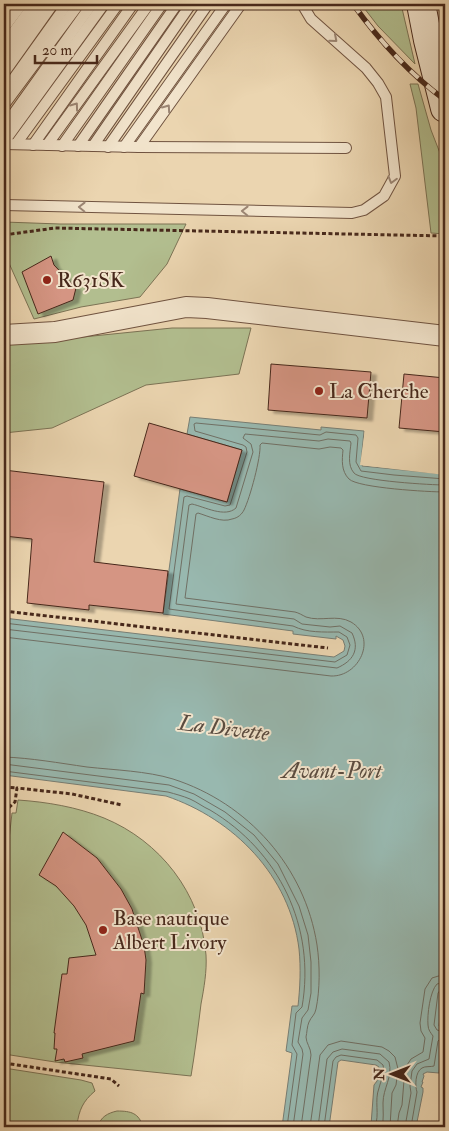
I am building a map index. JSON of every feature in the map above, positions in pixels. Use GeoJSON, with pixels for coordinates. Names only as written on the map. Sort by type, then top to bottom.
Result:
{"type":"FeatureCollection","features":[{"type":"Feature","properties":{"kind":"street"},"geometry":{"type":"LineString","coordinates":[[421,4],[445,108]]}},
{"type":"Feature","properties":{"kind":"street"},"geometry":{"type":"LineString","coordinates":[[4,335],[55,332],[186,307],[445,336]]}},
{"type":"Feature","properties":{"kind":"lane"},"geometry":{"type":"LineString","coordinates":[[4,14],[11,4]]}},
{"type":"Feature","properties":{"kind":"lane"},"geometry":{"type":"LineString","coordinates":[[4,28],[22,4]]}},
{"type":"Feature","properties":{"kind":"lane"},"geometry":{"type":"LineString","coordinates":[[4,45],[34,4]]}},
{"type":"Feature","properties":{"kind":"lane"},"geometry":{"type":"LineString","coordinates":[[4,57],[42,4]]}},
{"type":"Feature","properties":{"kind":"lane"},"geometry":{"type":"LineString","coordinates":[[4,73],[54,4]]}},
{"type":"Feature","properties":{"kind":"lane"},"geometry":{"type":"LineString","coordinates":[[4,92],[67,4]]}},
{"type":"Feature","properties":{"kind":"lane"},"geometry":{"type":"LineString","coordinates":[[4,105],[79,4]]}},
{"type":"Feature","properties":{"kind":"lane"},"geometry":{"type":"LineString","coordinates":[[4,127],[92,4]]}},
{"type":"Feature","properties":{"kind":"lane"},"geometry":{"type":"LineString","coordinates":[[4,143],[104,4]]}},
{"type":"Feature","properties":{"kind":"lane"},"geometry":{"type":"LineString","coordinates":[[16,144],[118,4]]}},
{"type":"Feature","properties":{"kind":"lane"},"geometry":{"type":"LineString","coordinates":[[33,145],[133,4]]}},
{"type":"Feature","properties":{"kind":"lane"},"geometry":{"type":"LineString","coordinates":[[47,145],[149,4]]}},
{"type":"Feature","properties":{"kind":"lane"},"geometry":{"type":"LineString","coordinates":[[62,146],[162,4]]}},
{"type":"Feature","properties":{"kind":"lane"},"geometry":{"type":"LineString","coordinates":[[78,146],[177,4]]}},
{"type":"Feature","properties":{"kind":"lane"},"geometry":{"type":"LineString","coordinates":[[93,146],[191,4]]}},
{"type":"Feature","properties":{"kind":"lane"},"geometry":{"type":"LineString","coordinates":[[108,147],[208,4]]}},
{"type":"Feature","properties":{"kind":"lane"},"geometry":{"type":"LineString","coordinates":[[124,147],[226,4]]}},
{"type":"Feature","properties":{"kind":"lane"},"geometry":{"type":"LineString","coordinates":[[139,147],[241,4]]}},
{"type":"Feature","properties":{"kind":"lane"},"geometry":{"type":"LineString","coordinates":[[4,205],[352,213],[373,205],[384,196],[395,176],[386,97],[366,68],[311,19],[302,4]]}},
{"type":"Feature","properties":{"kind":"lane"},"geometry":{"type":"LineString","coordinates":[[4,143],[108,147],[346,148]]}},
{"type":"Feature","properties":{"kind":"path"},"geometry":{"type":"LineString","coordinates":[[4,235],[55,228],[81,228],[445,236]]}},
{"type":"Feature","properties":{"kind":"path"},"geometry":{"type":"LineString","coordinates":[[4,611],[328,648]]}},
{"type":"Feature","properties":{"kind":"path"},"geometry":{"type":"LineString","coordinates":[[4,787],[72,794],[122,805]]}},
{"type":"Feature","properties":{"kind":"path"},"geometry":{"type":"LineString","coordinates":[[4,812],[15,802],[17,788]]}},
{"type":"Feature","properties":{"kind":"path"},"geometry":{"type":"LineString","coordinates":[[4,1063],[110,1079],[119,1086]]}},
{"type":"Feature","properties":{"kind":"green space"},"geometry":{"type":"Polygon","coordinates":[[[361,4],[401,4],[415,64],[378,26],[361,4]]]}},
{"type":"Feature","properties":{"kind":"green space"},"geometry":{"type":"Polygon","coordinates":[[[410,84],[418,84],[431,130],[445,166],[445,234],[431,233],[416,108],[410,84]]]}},
{"type":"Feature","properties":{"kind":"green space"},"geometry":{"type":"Polygon","coordinates":[[[4,222],[186,224],[167,264],[140,297],[81,307],[34,319],[4,252],[4,222]]]}},
{"type":"Feature","properties":{"kind":"green space"},"geometry":{"type":"Polygon","coordinates":[[[172,328],[251,328],[239,374],[146,385],[52,428],[4,433],[4,345],[172,328]]]}},
{"type":"Feature","properties":{"kind":"green space","name":"Base nautique Albert Livory"},"geometry":{"type":"Polygon","coordinates":[[[18,800],[73,808],[94,814],[124,828],[143,840],[160,855],[186,890],[196,911],[206,955],[205,979],[191,1076],[55,1062],[4,1054],[4,884],[12,813],[16,813],[18,800]]]}},
{"type":"Feature","properties":{"kind":"green space"},"geometry":{"type":"Polygon","coordinates":[[[4,1068],[81,1080],[92,1083],[95,1091],[82,1106],[77,1125],[60,1124],[59,1127],[4,1127],[4,1068]]]}},
{"type":"Feature","properties":{"kind":"green space"},"geometry":{"type":"Polygon","coordinates":[[[117,1111],[134,1114],[143,1127],[98,1127],[105,1116],[117,1111]]]}},
{"type":"Feature","properties":{"kind":"water","name":"Avant-Port"},"geometry":{"type":"Polygon","coordinates":[[[190,417],[321,430],[321,427],[364,431],[362,466],[445,474],[445,975],[439,1026],[445,1027],[439,1073],[427,1072],[423,1074],[421,1087],[423,1092],[416,1127],[362,1127],[363,1124],[371,1125],[374,1085],[377,1081],[379,1067],[341,1060],[338,1062],[329,1127],[282,1127],[292,1053],[286,1051],[292,1006],[298,1006],[299,999],[299,949],[293,922],[284,898],[271,875],[255,854],[236,835],[214,819],[191,806],[166,796],[4,775],[4,618],[334,657],[344,651],[343,640],[336,636],[336,639],[293,634],[293,631],[163,614],[180,489],[227,502],[242,450],[187,434],[190,417]]]}},
{"type":"Feature","properties":{"kind":"pier"},"geometry":{"type":"Polygon","coordinates":[[[365,430],[363,461],[365,464],[445,471],[445,475],[360,465],[365,430]]]}},
{"type":"Feature","properties":{"kind":"building","name":"R631SK"},"geometry":{"type":"Polygon","coordinates":[[[51,256],[54,265],[76,288],[73,300],[38,314],[22,272],[51,256]]]}},
{"type":"Feature","properties":{"kind":"building","name":"La Cherche"},"geometry":{"type":"Polygon","coordinates":[[[271,364],[371,372],[367,418],[268,410],[271,364]]]}},
{"type":"Feature","properties":{"kind":"building"},"geometry":{"type":"Polygon","coordinates":[[[404,374],[445,378],[445,432],[399,428],[404,374]]]}},
{"type":"Feature","properties":{"kind":"building"},"geometry":{"type":"Polygon","coordinates":[[[149,423],[242,450],[227,502],[134,476],[149,423]]]}},
{"type":"Feature","properties":{"kind":"building"},"geometry":{"type":"Polygon","coordinates":[[[4,470],[104,482],[94,562],[168,571],[163,613],[89,605],[89,610],[27,603],[32,539],[4,536],[4,470]]]}},
{"type":"Feature","properties":{"kind":"building"},"geometry":{"type":"Polygon","coordinates":[[[63,832],[97,858],[121,889],[132,909],[144,946],[146,960],[144,994],[141,993],[134,1041],[82,1054],[83,1058],[65,1062],[64,1059],[55,1061],[57,1049],[54,1049],[54,1033],[62,974],[67,974],[69,958],[96,955],[86,925],[74,906],[56,886],[39,875],[63,832]]]}},
{"type":"Feature","properties":{"kind":"railway"},"geometry":{"type":"LineString","coordinates":[[353,4],[395,55],[419,79],[445,100]]}},
{"type":"Feature","properties":{"kind":"place","name":"R631SK"},"geometry":{"type":"Point","coordinates":[47,280]}},
{"type":"Feature","properties":{"kind":"place","name":"La Cherche"},"geometry":{"type":"Point","coordinates":[319,391]}},
{"type":"Feature","properties":{"kind":"place","name":"Base nautique Albert Livory"},"geometry":{"type":"Point","coordinates":[103,930]}},
{"type":"Feature","properties":{"kind":"water label","name":"La Divette"},"geometry":{"type":"Point","coordinates":[224,727]}}]}
